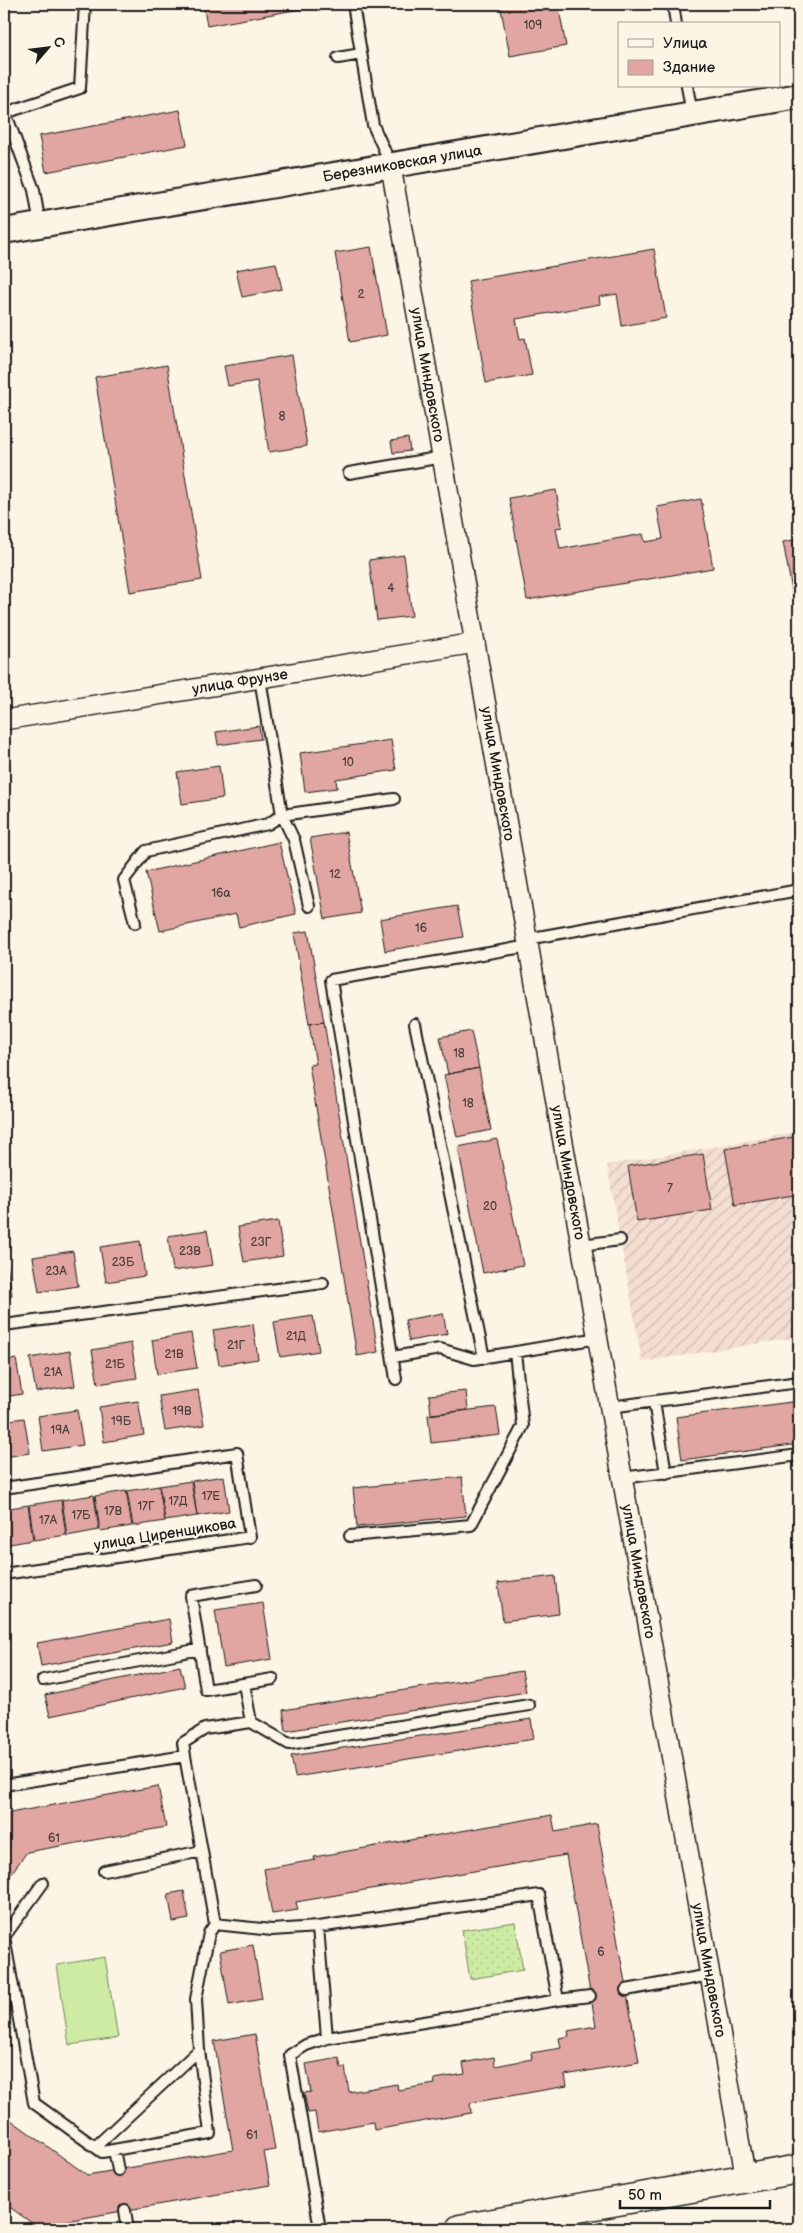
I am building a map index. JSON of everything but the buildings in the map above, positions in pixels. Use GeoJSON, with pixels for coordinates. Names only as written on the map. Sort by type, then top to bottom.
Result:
{"type":"FeatureCollection","features":[{"type":"Feature","properties":{"kind":"main road"},"geometry":{"type":"LineString","coordinates":[[460,2229],[521,2224],[799,2169]]}},
{"type":"Feature","properties":{"kind":"street","name":"Березниковская улица"},"geometry":{"type":"LineString","coordinates":[[4,231],[799,96]]}},
{"type":"Feature","properties":{"kind":"street","name":"улица Миндовского"},"geometry":{"type":"LineString","coordinates":[[391,166],[746,2179]]}},
{"type":"Feature","properties":{"kind":"street","name":"улица Фрунзе"},"geometry":{"type":"LineString","coordinates":[[4,720],[475,643]]}},
{"type":"Feature","properties":{"kind":"lane"},"geometry":{"type":"LineString","coordinates":[[40,225],[34,190],[4,111],[80,88],[85,4]]}},
{"type":"Feature","properties":{"kind":"lane"},"geometry":{"type":"LineString","coordinates":[[352,4],[373,125],[391,166]]}},
{"type":"Feature","properties":{"kind":"lane"},"geometry":{"type":"LineString","coordinates":[[673,4],[676,22]]}},
{"type":"Feature","properties":{"kind":"lane"},"geometry":{"type":"LineString","coordinates":[[338,58],[361,54]]}},
{"type":"Feature","properties":{"kind":"lane"},"geometry":{"type":"LineString","coordinates":[[687,88],[692,114]]}},
{"type":"Feature","properties":{"kind":"lane"},"geometry":{"type":"LineString","coordinates":[[349,473],[443,457]]}},
{"type":"Feature","properties":{"kind":"lane"},"geometry":{"type":"LineString","coordinates":[[260,678],[282,816],[294,840],[309,906]]}},
{"type":"Feature","properties":{"kind":"lane"},"geometry":{"type":"LineString","coordinates":[[135,923],[124,880],[146,851],[268,824],[282,816],[394,799]]}},
{"type":"Feature","properties":{"kind":"lane"},"geometry":{"type":"LineString","coordinates":[[396,1379],[331,980],[799,890]]}},
{"type":"Feature","properties":{"kind":"lane"},"geometry":{"type":"LineString","coordinates":[[416,1024],[484,1358]]}},
{"type":"Feature","properties":{"kind":"lane"},"geometry":{"type":"LineString","coordinates":[[581,1245],[620,1240]]}},
{"type":"Feature","properties":{"kind":"lane"},"geometry":{"type":"LineString","coordinates":[[4,1325],[323,1283]]}},
{"type":"Feature","properties":{"kind":"lane"},"geometry":{"type":"LineString","coordinates":[[393,1357],[440,1349],[474,1360],[598,1338]]}},
{"type":"Feature","properties":{"kind":"lane"},"geometry":{"type":"LineString","coordinates":[[350,1536],[471,1525],[523,1426],[515,1352]]}},
{"type":"Feature","properties":{"kind":"lane"},"geometry":{"type":"LineString","coordinates":[[610,1407],[799,1382]]}},
{"type":"Feature","properties":{"kind":"lane"},"geometry":{"type":"LineString","coordinates":[[654,1402],[666,1472]]}},
{"type":"Feature","properties":{"kind":"lane","name":"улица Циренщикова"},"geometry":{"type":"LineString","coordinates":[[4,1488],[237,1453],[250,1537],[4,1574]]}},
{"type":"Feature","properties":{"kind":"lane"},"geometry":{"type":"LineString","coordinates":[[622,1478],[799,1455]]}},
{"type":"Feature","properties":{"kind":"lane"},"geometry":{"type":"LineString","coordinates":[[256,1586],[191,1596],[206,1690],[273,1679]]}},
{"type":"Feature","properties":{"kind":"lane"},"geometry":{"type":"LineString","coordinates":[[43,1680],[200,1649]]}},
{"type":"Feature","properties":{"kind":"lane"},"geometry":{"type":"LineString","coordinates":[[244,1684],[250,1722]]}},
{"type":"Feature","properties":{"kind":"lane"},"geometry":{"type":"LineString","coordinates":[[43,1883],[4,1937],[6,1962],[34,2103],[102,2152],[210,2133],[199,2050],[196,1998],[209,1933],[215,1924],[183,1743],[205,1729],[250,1722],[289,1744],[528,1705]]}},
{"type":"Feature","properties":{"kind":"lane"},"geometry":{"type":"LineString","coordinates":[[4,1785],[186,1756]]}},
{"type":"Feature","properties":{"kind":"lane"},"geometry":{"type":"LineString","coordinates":[[104,1871],[202,1852]]}},
{"type":"Feature","properties":{"kind":"lane"},"geometry":{"type":"LineString","coordinates":[[215,1924],[272,1930],[318,1928],[539,1895],[558,2000]]}},
{"type":"Feature","properties":{"kind":"lane"},"geometry":{"type":"LineString","coordinates":[[318,1928],[328,2038]]}},
{"type":"Feature","properties":{"kind":"lane"},"geometry":{"type":"LineString","coordinates":[[626,1990],[710,1975]]}},
{"type":"Feature","properties":{"kind":"lane"},"geometry":{"type":"LineString","coordinates":[[320,2229],[290,2055],[306,2045],[328,2038],[590,1996]]}},
{"type":"Feature","properties":{"kind":"lane"},"geometry":{"type":"LineString","coordinates":[[95,2147],[199,2050]]}},
{"type":"Feature","properties":{"kind":"lane"},"geometry":{"type":"LineString","coordinates":[[114,2150],[118,2170]]}},
{"type":"Feature","properties":{"kind":"lane"},"geometry":{"type":"LineString","coordinates":[[125,2210],[128,2229]]}},
{"type":"Feature","properties":{"kind":"shaded area"},"geometry":{"type":"Polygon","coordinates":[[[799,1132],[799,1337],[642,1362],[607,1165],[799,1132]]]}},
{"type":"Feature","properties":{"kind":"green space"},"geometry":{"type":"Polygon","coordinates":[[[515,1922],[523,1970],[470,1979],[462,1930],[515,1922]]]}},
{"type":"Feature","properties":{"kind":"green space"},"geometry":{"type":"Polygon","coordinates":[[[105,1957],[118,2038],[69,2045],[57,1965],[105,1957]]]}}]}
